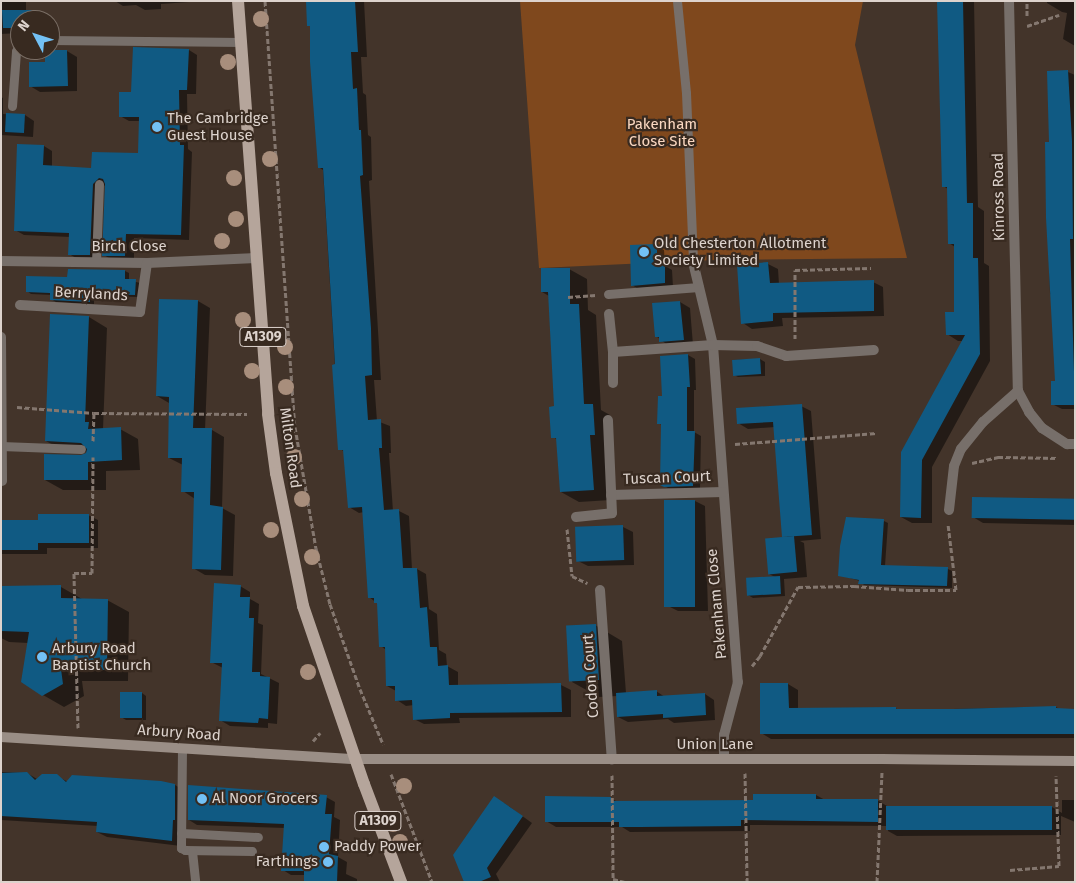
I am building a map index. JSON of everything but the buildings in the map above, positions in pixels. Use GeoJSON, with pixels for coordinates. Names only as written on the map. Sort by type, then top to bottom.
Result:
{"type":"FeatureCollection","features":[{"type":"Feature","properties":{"kind":"main road","name":"Milton Road"},"geometry":{"type":"LineString","coordinates":[[238,1],[268,414],[276,473],[303,606],[355,759],[401,882]]}},
{"type":"Feature","properties":{"kind":"street","name":"Kinross Road"},"geometry":{"type":"LineString","coordinates":[[1009,1],[1018,392],[1029,412],[1042,428],[1071,444]]}},
{"type":"Feature","properties":{"kind":"street","name":"Birch Close"},"geometry":{"type":"LineString","coordinates":[[1,261],[148,263],[257,258]]}},
{"type":"Feature","properties":{"kind":"street","name":"Pakenham Close"},"geometry":{"type":"LineString","coordinates":[[693,262],[713,345],[738,682],[724,735],[724,759]]}},
{"type":"Feature","properties":{"kind":"street","name":"Berrylands"},"geometry":{"type":"LineString","coordinates":[[20,305],[140,312],[148,263]]}},
{"type":"Feature","properties":{"kind":"street"},"geometry":{"type":"LineString","coordinates":[[610,314],[614,352],[613,383]]}},
{"type":"Feature","properties":{"kind":"street"},"geometry":{"type":"LineString","coordinates":[[1,338],[2,481]]}},
{"type":"Feature","properties":{"kind":"street"},"geometry":{"type":"LineString","coordinates":[[614,352],[713,345],[757,346],[786,356],[874,350]]}},
{"type":"Feature","properties":{"kind":"street"},"geometry":{"type":"LineString","coordinates":[[949,510],[954,466],[961,449],[984,422],[1018,392]]}},
{"type":"Feature","properties":{"kind":"street","name":"Tuscan Court"},"geometry":{"type":"LineString","coordinates":[[576,517],[612,513],[608,420]]}},
{"type":"Feature","properties":{"kind":"street","name":"Tuscan Court"},"geometry":{"type":"LineString","coordinates":[[612,495],[723,492]]}},
{"type":"Feature","properties":{"kind":"street","name":"Codon Court"},"geometry":{"type":"LineString","coordinates":[[600,590],[612,760]]}},
{"type":"Feature","properties":{"kind":"street","name":"Arbury Road"},"geometry":{"type":"LineString","coordinates":[[1,737],[355,759]]}},
{"type":"Feature","properties":{"kind":"street","name":"Union Lane"},"geometry":{"type":"LineString","coordinates":[[355,759],[1075,761]]}},
{"type":"Feature","properties":{"kind":"lane"},"geometry":{"type":"LineString","coordinates":[[677,1],[686,93],[693,262]]}},
{"type":"Feature","properties":{"kind":"lane"},"geometry":{"type":"LineString","coordinates":[[60,40],[242,42]]}},
{"type":"Feature","properties":{"kind":"lane"},"geometry":{"type":"LineString","coordinates":[[12,106],[15,60]]}},
{"type":"Feature","properties":{"kind":"lane"},"geometry":{"type":"LineString","coordinates":[[96,262],[99,184]]}},
{"type":"Feature","properties":{"kind":"lane"},"geometry":{"type":"LineString","coordinates":[[608,294],[699,287]]}},
{"type":"Feature","properties":{"kind":"lane"},"geometry":{"type":"LineString","coordinates":[[1,446],[81,449]]}},
{"type":"Feature","properties":{"kind":"lane"},"geometry":{"type":"LineString","coordinates":[[182,749],[181,848],[192,851],[252,851]]}},
{"type":"Feature","properties":{"kind":"lane"},"geometry":{"type":"LineString","coordinates":[[181,833],[258,837]]}},
{"type":"Feature","properties":{"kind":"lane"},"geometry":{"type":"LineString","coordinates":[[192,851],[195,882]]}},
{"type":"Feature","properties":{"kind":"path"},"geometry":{"type":"LineString","coordinates":[[264,1],[296,436],[316,548],[330,604],[360,688],[383,743]]}},
{"type":"Feature","properties":{"kind":"path"},"geometry":{"type":"LineString","coordinates":[[1027,26],[1059,15]]}},
{"type":"Feature","properties":{"kind":"path"},"geometry":{"type":"LineString","coordinates":[[796,355],[795,270],[871,268]]}},
{"type":"Feature","properties":{"kind":"path"},"geometry":{"type":"LineString","coordinates":[[1,405],[94,413],[247,414]]}},
{"type":"Feature","properties":{"kind":"path"},"geometry":{"type":"LineString","coordinates":[[93,443],[94,413]]}},
{"type":"Feature","properties":{"kind":"path"},"geometry":{"type":"LineString","coordinates":[[720,445],[877,432]]}},
{"type":"Feature","properties":{"kind":"path"},"geometry":{"type":"LineString","coordinates":[[954,466],[998,457],[1068,458],[1071,444]]}},
{"type":"Feature","properties":{"kind":"path"},"geometry":{"type":"LineString","coordinates":[[78,741],[74,573],[92,573],[93,453]]}},
{"type":"Feature","properties":{"kind":"path"},"geometry":{"type":"LineString","coordinates":[[738,682],[760,656],[798,588],[854,586],[908,590],[956,590],[948,535],[949,510]]}},
{"type":"Feature","properties":{"kind":"path"},"geometry":{"type":"LineString","coordinates":[[576,517],[567,527],[572,576],[600,590]]}},
{"type":"Feature","properties":{"kind":"path"},"geometry":{"type":"LineString","coordinates":[[877,882],[882,759]]}},
{"type":"Feature","properties":{"kind":"path"},"geometry":{"type":"LineString","coordinates":[[612,760],[613,879],[625,882]]}},
{"type":"Feature","properties":{"kind":"path"},"geometry":{"type":"LineString","coordinates":[[745,760],[747,882]]}},
{"type":"Feature","properties":{"kind":"path"},"geometry":{"type":"LineString","coordinates":[[1010,870],[1059,866],[1056,760]]}},
{"type":"Feature","properties":{"kind":"path"},"geometry":{"type":"LineString","coordinates":[[391,772],[432,882]]}},
{"type":"Feature","properties":{"kind":"green space","name":"Pakenham Close Site"},"geometry":{"type":"Polygon","coordinates":[[[520,1],[863,1],[855,45],[907,258],[714,260],[539,268],[520,1]]]}},
{"type":"Feature","properties":{"kind":"place","name":"The Cambridge Guest House"},"geometry":{"type":"Point","coordinates":[157,127]}},
{"type":"Feature","properties":{"kind":"place","name":"Old Chesterton Allotment Society Limited"},"geometry":{"type":"Point","coordinates":[644,252]}},
{"type":"Feature","properties":{"kind":"place","name":"Arbury Road Baptist Church"},"geometry":{"type":"Point","coordinates":[42,657]}},
{"type":"Feature","properties":{"kind":"place","name":"Al Noor Grocers"},"geometry":{"type":"Point","coordinates":[202,799]}},
{"type":"Feature","properties":{"kind":"place","name":"Paddy Power"},"geometry":{"type":"Point","coordinates":[324,847]}},
{"type":"Feature","properties":{"kind":"place","name":"Farthings"},"geometry":{"type":"Point","coordinates":[328,862]}}]}
